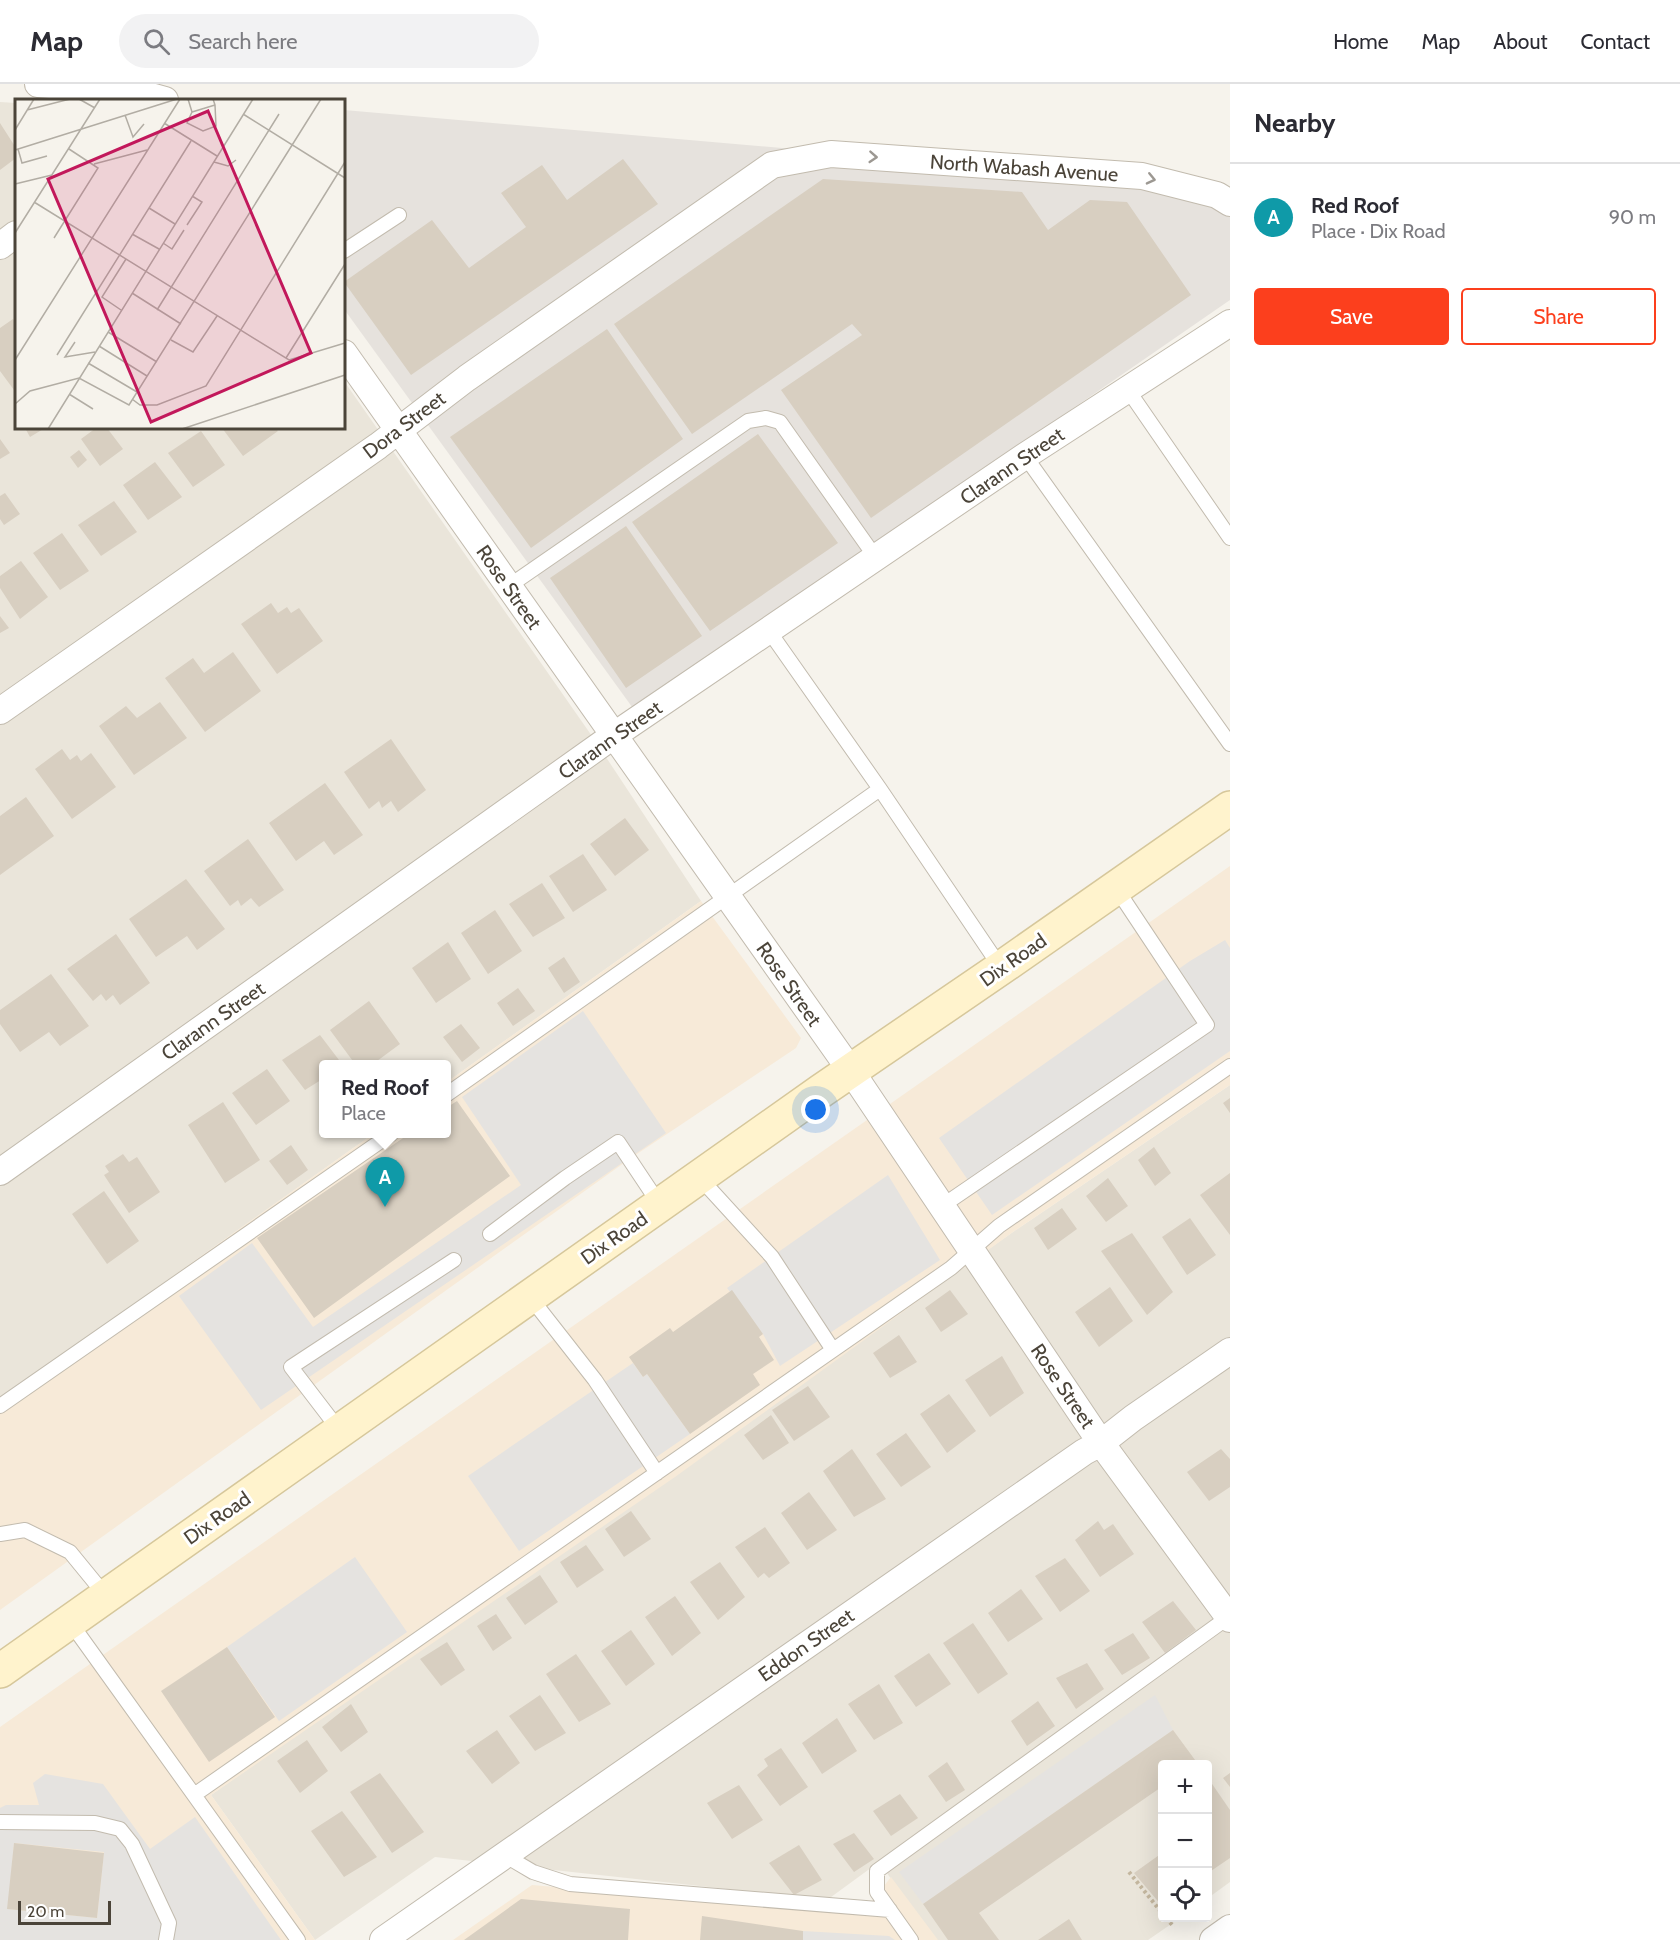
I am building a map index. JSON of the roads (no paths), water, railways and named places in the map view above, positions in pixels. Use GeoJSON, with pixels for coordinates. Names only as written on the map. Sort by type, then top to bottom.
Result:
{"type":"FeatureCollection","features":[{"type":"Feature","properties":{"kind":"main road","name":"Dix Road"},"geometry":{"type":"LineString","coordinates":[[0,1671],[699,1177],[1230,808]]}},
{"type":"Feature","properties":{"kind":"street"},"geometry":{"type":"LineString","coordinates":[[38,84],[136,92],[161,99]]}},
{"type":"Feature","properties":{"kind":"street","name":"North Wabash Avenue"},"geometry":{"type":"LineString","coordinates":[[814,156],[843,155],[1142,176],[1217,195],[1230,203]]}},
{"type":"Feature","properties":{"kind":"street","name":"Dora Street"},"geometry":{"type":"LineString","coordinates":[[0,711],[378,446],[467,378],[772,165],[814,156]]}},
{"type":"Feature","properties":{"kind":"street"},"geometry":{"type":"LineString","coordinates":[[0,246],[15,235]]}},
{"type":"Feature","properties":{"kind":"street","name":"Clarann Street"},"geometry":{"type":"LineString","coordinates":[[0,1172],[613,736],[1025,456],[1230,323]]}},
{"type":"Feature","properties":{"kind":"street","name":"Rose Street"},"geometry":{"type":"LineString","coordinates":[[345,354],[851,1071],[1101,1443],[1229,1618]]}},
{"type":"Feature","properties":{"kind":"street","name":"Eddon Street"},"geometry":{"type":"LineString","coordinates":[[382,1940],[1084,1452],[1101,1443],[1230,1350]]}},
{"type":"Feature","properties":{"kind":"street"},"geometry":{"type":"LineString","coordinates":[[1213,1940],[1230,1928]]}},
{"type":"Feature","properties":{"kind":"lane"},"geometry":{"type":"LineString","coordinates":[[345,250],[399,216]]}},
{"type":"Feature","properties":{"kind":"lane"},"geometry":{"type":"LineString","coordinates":[[1128,390],[1230,538]]}},
{"type":"Feature","properties":{"kind":"lane"},"geometry":{"type":"LineString","coordinates":[[509,586],[748,421],[766,418],[780,422],[876,558]]}},
{"type":"Feature","properties":{"kind":"lane"},"geometry":{"type":"LineString","coordinates":[[1025,456],[1230,744]]}},
{"type":"Feature","properties":{"kind":"lane"},"geometry":{"type":"LineString","coordinates":[[769,631],[880,789],[1001,968]]}},
{"type":"Feature","properties":{"kind":"lane"},"geometry":{"type":"LineString","coordinates":[[451,1092],[880,789]]}},
{"type":"Feature","properties":{"kind":"lane"},"geometry":{"type":"LineString","coordinates":[[942,1206],[1207,1025],[1116,888]]}},
{"type":"Feature","properties":{"kind":"lane"},"geometry":{"type":"LineString","coordinates":[[194,1795],[833,1350],[972,1252],[999,1226],[1230,1065]]}},
{"type":"Feature","properties":{"kind":"lane"},"geometry":{"type":"LineString","coordinates":[[0,1406],[386,1138]]}},
{"type":"Feature","properties":{"kind":"lane"},"geometry":{"type":"LineString","coordinates":[[490,1234],[618,1142],[660,1205]]}},
{"type":"Feature","properties":{"kind":"lane"},"geometry":{"type":"LineString","coordinates":[[699,1177],[772,1257],[833,1350]]}},
{"type":"Feature","properties":{"kind":"lane"},"geometry":{"type":"LineString","coordinates":[[340,1431],[291,1367],[454,1260]]}},
{"type":"Feature","properties":{"kind":"lane"},"geometry":{"type":"LineString","coordinates":[[530,1297],[595,1380],[657,1473]]}},
{"type":"Feature","properties":{"kind":"lane"},"geometry":{"type":"LineString","coordinates":[[0,1534],[25,1530],[70,1552],[106,1596]]}},
{"type":"Feature","properties":{"kind":"lane"},"geometry":{"type":"LineString","coordinates":[[911,1940],[877,1892],[877,1871],[1229,1618]]}},
{"type":"Feature","properties":{"kind":"lane"},"geometry":{"type":"LineString","coordinates":[[70,1622],[298,1940]]}},
{"type":"Feature","properties":{"kind":"lane"},"geometry":{"type":"LineString","coordinates":[[0,1822],[95,1824],[120,1829],[132,1844],[169,1923],[166,1940]]}},
{"type":"Feature","properties":{"kind":"lane"},"geometry":{"type":"LineString","coordinates":[[504,1856],[533,1872],[570,1884],[890,1910]]}},
{"type":"Feature","properties":{"kind":"place","name":"Red Roof"},"geometry":{"type":"Point","coordinates":[385,1207]}}]}
